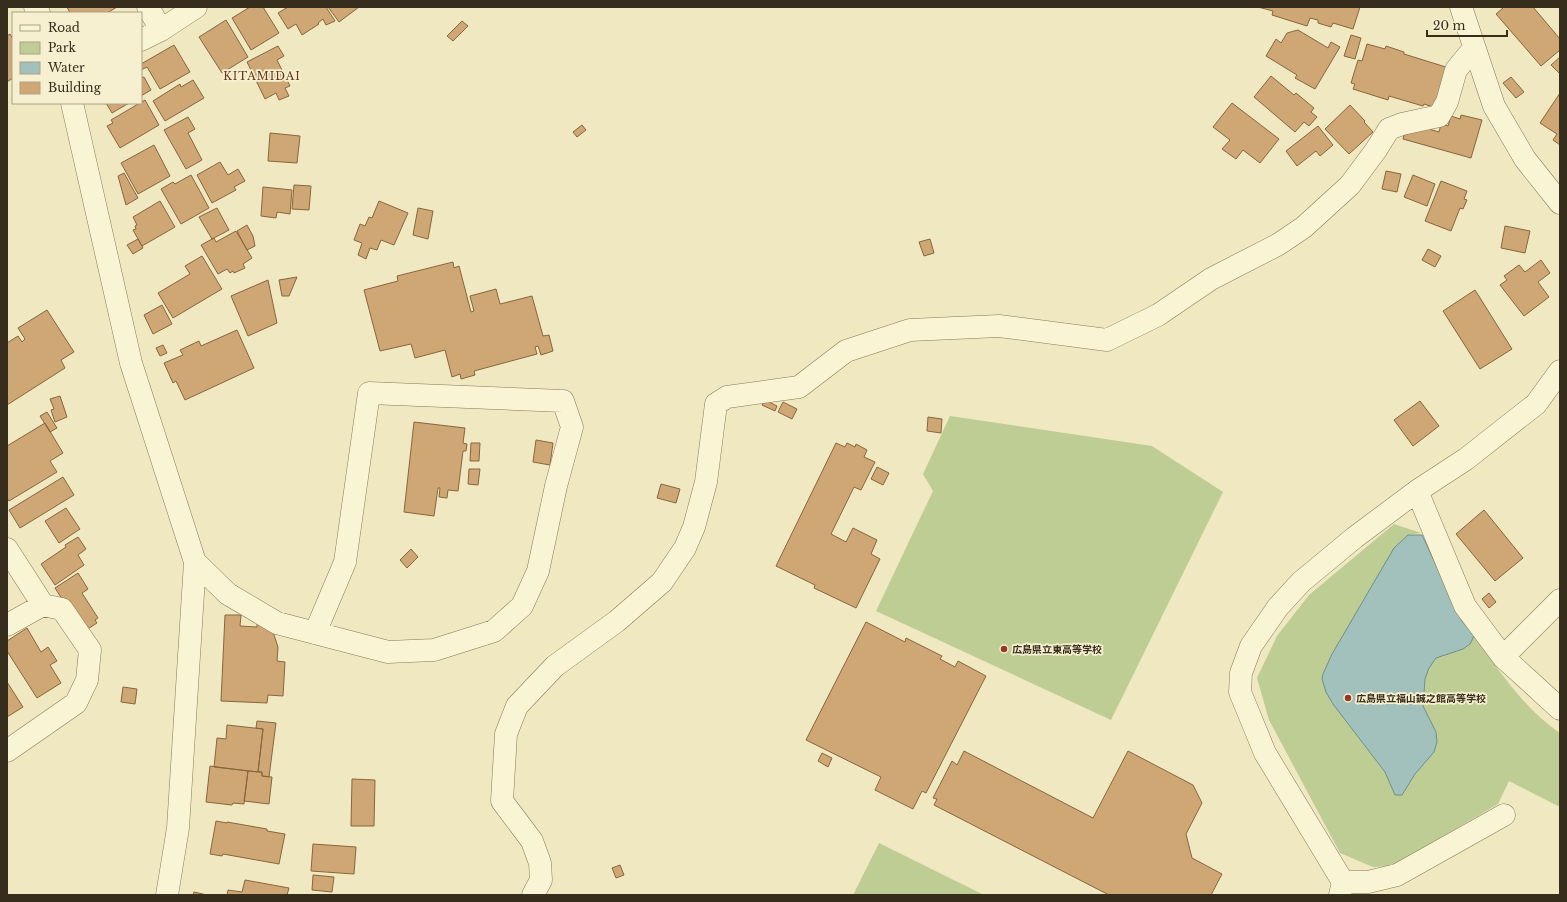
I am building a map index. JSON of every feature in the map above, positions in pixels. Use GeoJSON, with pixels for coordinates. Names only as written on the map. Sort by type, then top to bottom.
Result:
{"type":"FeatureCollection","features":[{"type":"Feature","properties":{"kind":"street"},"geometry":{"type":"LineString","coordinates":[[148,7],[161,30]]}},
{"type":"Feature","properties":{"kind":"street"},"geometry":{"type":"LineString","coordinates":[[142,40],[161,30],[196,7]]}},
{"type":"Feature","properties":{"kind":"street"},"geometry":{"type":"LineString","coordinates":[[1461,7],[1494,106],[1525,159],[1560,203]]}},
{"type":"Feature","properties":{"kind":"street"},"geometry":{"type":"LineString","coordinates":[[533,895],[541,880],[540,863],[532,841],[502,801],[506,734],[517,706],[555,666],[617,621],[662,582],[685,548],[694,527],[706,482],[716,404],[728,397],[799,386],[846,351],[910,330],[999,326],[1107,340],[1158,315],[1211,279],[1279,244],[1304,227],[1350,184],[1376,150],[1389,129],[1402,124],[1439,116],[1447,102],[1456,70],[1474,48]]}},
{"type":"Feature","properties":{"kind":"street"},"geometry":{"type":"LineString","coordinates":[[72,104],[131,363],[194,562],[178,828],[168,895]]}},
{"type":"Feature","properties":{"kind":"street"},"geometry":{"type":"LineString","coordinates":[[1504,815],[1396,875],[1341,889],[1265,753],[1240,692],[1241,672],[1251,646],[1278,607],[1301,582],[1354,538],[1418,491],[1466,459],[1536,404],[1560,371]]}},
{"type":"Feature","properties":{"kind":"street"},"geometry":{"type":"LineString","coordinates":[[194,562],[228,594],[277,623],[315,633],[388,652],[434,650],[494,631],[522,606],[538,571],[556,486],[572,427],[563,401],[369,393],[345,562],[315,633]]}},
{"type":"Feature","properties":{"kind":"street"},"geometry":{"type":"LineString","coordinates":[[1418,491],[1465,606],[1502,657],[1560,709]]}},
{"type":"Feature","properties":{"kind":"street"},"geometry":{"type":"LineString","coordinates":[[7,549],[43,605]]}},
{"type":"Feature","properties":{"kind":"street"},"geometry":{"type":"LineString","coordinates":[[1502,657],[1560,600]]}},
{"type":"Feature","properties":{"kind":"street"},"geometry":{"type":"LineString","coordinates":[[7,625],[43,605],[62,609],[90,650],[87,680],[76,703],[7,750]]}},
{"type":"Feature","properties":{"kind":"green space"},"geometry":{"type":"Polygon","coordinates":[[[950,416],[1152,446],[1223,492],[1111,720],[876,611],[933,491],[923,474],[950,416]]]}},
{"type":"Feature","properties":{"kind":"green space"},"geometry":{"type":"Polygon","coordinates":[[[1394,524],[1421,533],[1408,535],[1333,704],[1385,772],[1395,795],[1402,795],[1415,774],[1434,752],[1436,732],[1423,706],[1425,679],[1429,668],[1436,658],[1463,649],[1470,644],[1474,636],[1524,701],[1560,733],[1560,807],[1509,781],[1498,804],[1392,866],[1373,867],[1340,853],[1269,720],[1257,678],[1277,636],[1309,595],[1394,524]]]}},
{"type":"Feature","properties":{"kind":"green space"},"geometry":{"type":"Polygon","coordinates":[[[879,843],[984,895],[853,895],[879,843]]]}},
{"type":"Feature","properties":{"kind":"water"},"geometry":{"type":"Polygon","coordinates":[[[1408,535],[1422,535],[1462,621],[1474,636],[1470,644],[1463,649],[1436,658],[1429,668],[1425,679],[1423,706],[1436,732],[1437,742],[1434,752],[1415,774],[1402,795],[1395,795],[1385,772],[1333,704],[1326,692],[1322,679],[1332,654],[1394,548],[1408,535]]]}},
{"type":"Feature","properties":{"kind":"building"},"geometry":{"type":"Polygon","coordinates":[[[67,7],[117,7],[109,12],[70,12],[67,7]]]}},
{"type":"Feature","properties":{"kind":"building"},"geometry":{"type":"Polygon","coordinates":[[[250,7],[263,7],[279,33],[251,50],[232,18],[250,7]]]}},
{"type":"Feature","properties":{"kind":"building"},"geometry":{"type":"Polygon","coordinates":[[[288,7],[326,7],[335,21],[326,25],[323,19],[318,23],[319,24],[302,35],[296,24],[288,29],[278,13],[288,7]]]}},
{"type":"Feature","properties":{"kind":"building"},"geometry":{"type":"Polygon","coordinates":[[[328,7],[359,7],[339,22],[328,7]]]}},
{"type":"Feature","properties":{"kind":"building"},"geometry":{"type":"Polygon","coordinates":[[[1258,7],[1360,7],[1353,29],[1333,23],[1331,27],[1318,23],[1318,20],[1310,18],[1307,26],[1272,15],[1273,11],[1258,7]]]}},
{"type":"Feature","properties":{"kind":"building"},"geometry":{"type":"Polygon","coordinates":[[[1504,7],[1533,7],[1560,39],[1560,50],[1541,66],[1496,14],[1504,7]]]}},
{"type":"Feature","properties":{"kind":"building"},"geometry":{"type":"Polygon","coordinates":[[[226,20],[248,57],[222,73],[199,37],[226,20]]]}},
{"type":"Feature","properties":{"kind":"building"},"geometry":{"type":"Polygon","coordinates":[[[462,21],[468,26],[453,41],[447,36],[462,21]]]}},
{"type":"Feature","properties":{"kind":"building"},"geometry":{"type":"Polygon","coordinates":[[[1298,30],[1328,48],[1331,42],[1340,47],[1315,89],[1295,78],[1297,75],[1266,56],[1276,39],[1281,43],[1287,33],[1298,30]]]}},
{"type":"Feature","properties":{"kind":"building"},"geometry":{"type":"Polygon","coordinates":[[[10,34],[12,37],[12,79],[7,82],[7,36],[10,34]]]}},
{"type":"Feature","properties":{"kind":"building"},"geometry":{"type":"Polygon","coordinates":[[[1351,35],[1361,38],[1355,59],[1344,56],[1351,35]]]}},
{"type":"Feature","properties":{"kind":"building"},"geometry":{"type":"Polygon","coordinates":[[[1367,44],[1385,49],[1386,46],[1404,52],[1404,54],[1449,68],[1436,108],[1424,104],[1423,106],[1389,96],[1388,100],[1353,89],[1355,84],[1351,83],[1358,60],[1362,61],[1367,44]]]}},
{"type":"Feature","properties":{"kind":"building"},"geometry":{"type":"Polygon","coordinates":[[[174,45],[190,72],[160,89],[147,67],[142,70],[142,63],[174,45]]]}},
{"type":"Feature","properties":{"kind":"building"},"geometry":{"type":"Polygon","coordinates":[[[278,46],[284,56],[277,60],[290,86],[285,88],[289,96],[279,100],[276,93],[265,99],[247,62],[278,46]]]}},
{"type":"Feature","properties":{"kind":"building"},"geometry":{"type":"Polygon","coordinates":[[[1560,57],[1560,74],[1551,65],[1560,57]]]}},
{"type":"Feature","properties":{"kind":"building"},"geometry":{"type":"Polygon","coordinates":[[[1271,76],[1294,95],[1296,93],[1314,108],[1311,112],[1317,117],[1309,126],[1304,122],[1295,132],[1254,97],[1271,76]]]}},
{"type":"Feature","properties":{"kind":"building"},"geometry":{"type":"Polygon","coordinates":[[[144,77],[151,90],[142,95],[142,78],[144,77]]]}},
{"type":"Feature","properties":{"kind":"building"},"geometry":{"type":"Polygon","coordinates":[[[1511,77],[1524,92],[1516,98],[1503,83],[1511,77]]]}},
{"type":"Feature","properties":{"kind":"building"},"geometry":{"type":"Polygon","coordinates":[[[193,80],[204,98],[165,121],[153,101],[180,84],[181,87],[193,80]]]}},
{"type":"Feature","properties":{"kind":"building"},"geometry":{"type":"Polygon","coordinates":[[[1560,93],[1560,145],[1553,140],[1557,134],[1540,123],[1560,93]]]}},
{"type":"Feature","properties":{"kind":"building"},"geometry":{"type":"Polygon","coordinates":[[[145,100],[159,125],[120,148],[107,126],[113,123],[111,120],[138,104],[142,104],[142,102],[145,100]]]}},
{"type":"Feature","properties":{"kind":"building"},"geometry":{"type":"Polygon","coordinates":[[[1232,103],[1279,139],[1260,163],[1243,150],[1236,159],[1222,149],[1230,140],[1213,127],[1232,103]]]}},
{"type":"Feature","properties":{"kind":"building"},"geometry":{"type":"Polygon","coordinates":[[[107,104],[127,104],[112,113],[107,104]]]}},
{"type":"Feature","properties":{"kind":"building"},"geometry":{"type":"Polygon","coordinates":[[[1350,105],[1373,132],[1349,154],[1325,129],[1350,105]]]}},
{"type":"Feature","properties":{"kind":"building"},"geometry":{"type":"Polygon","coordinates":[[[1461,115],[1482,120],[1471,158],[1403,139],[1406,127],[1422,127],[1439,132],[1441,124],[1448,126],[1451,116],[1460,119],[1461,115]]]}},
{"type":"Feature","properties":{"kind":"building"},"geometry":{"type":"Polygon","coordinates":[[[188,117],[195,129],[188,133],[202,160],[186,169],[164,130],[188,117]]]}},
{"type":"Feature","properties":{"kind":"building"},"geometry":{"type":"Polygon","coordinates":[[[582,125],[586,130],[577,137],[573,132],[582,125]]]}},
{"type":"Feature","properties":{"kind":"building"},"geometry":{"type":"Polygon","coordinates":[[[1318,126],[1333,145],[1320,156],[1316,151],[1297,166],[1286,151],[1318,126]]]}},
{"type":"Feature","properties":{"kind":"building"},"geometry":{"type":"Polygon","coordinates":[[[270,133],[300,136],[297,163],[268,161],[270,133]]]}},
{"type":"Feature","properties":{"kind":"building"},"geometry":{"type":"Polygon","coordinates":[[[154,145],[170,176],[138,194],[121,163],[154,145]]]}},
{"type":"Feature","properties":{"kind":"building"},"geometry":{"type":"Polygon","coordinates":[[[220,162],[228,175],[238,169],[245,181],[234,187],[236,190],[212,203],[197,175],[220,162]]]}},
{"type":"Feature","properties":{"kind":"building"},"geometry":{"type":"Polygon","coordinates":[[[1386,171],[1401,174],[1397,192],[1382,189],[1386,171]]]}},
{"type":"Feature","properties":{"kind":"building"},"geometry":{"type":"Polygon","coordinates":[[[124,173],[138,198],[126,205],[118,176],[124,173]]]}},
{"type":"Feature","properties":{"kind":"building"},"geometry":{"type":"Polygon","coordinates":[[[191,175],[209,208],[181,224],[161,189],[173,182],[175,184],[191,175]]]}},
{"type":"Feature","properties":{"kind":"building"},"geometry":{"type":"Polygon","coordinates":[[[1413,175],[1435,184],[1427,206],[1404,197],[1413,175]]]}},
{"type":"Feature","properties":{"kind":"building"},"geometry":{"type":"Polygon","coordinates":[[[1441,181],[1467,191],[1464,199],[1467,200],[1463,209],[1460,208],[1451,231],[1425,221],[1441,181]]]}},
{"type":"Feature","properties":{"kind":"building"},"geometry":{"type":"Polygon","coordinates":[[[294,185],[311,186],[309,210],[292,209],[294,185]]]}},
{"type":"Feature","properties":{"kind":"building"},"geometry":{"type":"Polygon","coordinates":[[[263,187],[292,190],[290,214],[277,212],[276,218],[261,216],[263,187]]]}},
{"type":"Feature","properties":{"kind":"building"},"geometry":{"type":"Polygon","coordinates":[[[160,201],[175,227],[142,246],[133,230],[136,229],[135,226],[137,225],[133,217],[160,201]]]}},
{"type":"Feature","properties":{"kind":"building"},"geometry":{"type":"Polygon","coordinates":[[[379,201],[408,213],[394,245],[381,240],[377,250],[370,248],[366,259],[358,255],[362,243],[354,240],[360,224],[365,226],[369,217],[372,218],[379,201]]]}},
{"type":"Feature","properties":{"kind":"building"},"geometry":{"type":"Polygon","coordinates":[[[217,208],[229,230],[212,239],[199,217],[217,208]]]}},
{"type":"Feature","properties":{"kind":"building"},"geometry":{"type":"Polygon","coordinates":[[[418,208],[433,211],[428,239],[413,235],[418,208]]]}},
{"type":"Feature","properties":{"kind":"building"},"geometry":{"type":"Polygon","coordinates":[[[247,225],[253,236],[255,246],[247,250],[237,231],[247,225]]]}},
{"type":"Feature","properties":{"kind":"building"},"geometry":{"type":"Polygon","coordinates":[[[1505,226],[1530,231],[1525,253],[1501,248],[1505,226]]]}},
{"type":"Feature","properties":{"kind":"building"},"geometry":{"type":"Polygon","coordinates":[[[236,231],[252,258],[243,264],[245,268],[234,273],[233,271],[230,273],[227,269],[218,274],[201,245],[214,238],[216,242],[236,231]]]}},
{"type":"Feature","properties":{"kind":"building"},"geometry":{"type":"Polygon","coordinates":[[[138,239],[143,248],[133,254],[127,245],[138,239]]]}},
{"type":"Feature","properties":{"kind":"building"},"geometry":{"type":"Polygon","coordinates":[[[930,239],[934,253],[924,256],[919,242],[930,239]]]}},
{"type":"Feature","properties":{"kind":"building"},"geometry":{"type":"Polygon","coordinates":[[[1428,249],[1441,256],[1435,267],[1422,260],[1428,249]]]}},
{"type":"Feature","properties":{"kind":"building"},"geometry":{"type":"Polygon","coordinates":[[[202,256],[222,289],[173,318],[158,293],[190,274],[185,266],[202,256]]]}},
{"type":"Feature","properties":{"kind":"building"},"geometry":{"type":"Polygon","coordinates":[[[1541,260],[1550,273],[1538,282],[1549,297],[1524,316],[1500,285],[1507,280],[1504,276],[1519,265],[1525,272],[1541,260]]]}},
{"type":"Feature","properties":{"kind":"building"},"geometry":{"type":"Polygon","coordinates":[[[453,262],[454,268],[459,266],[471,312],[474,311],[470,296],[496,289],[500,304],[532,296],[543,336],[549,335],[553,351],[541,355],[538,346],[535,347],[537,354],[474,371],[475,375],[461,379],[460,374],[452,377],[445,350],[415,358],[411,344],[380,351],[364,290],[398,281],[397,276],[453,262]]]}},
{"type":"Feature","properties":{"kind":"building"},"geometry":{"type":"Polygon","coordinates":[[[297,277],[289,296],[282,296],[279,280],[297,277]]]}},
{"type":"Feature","properties":{"kind":"building"},"geometry":{"type":"Polygon","coordinates":[[[268,280],[277,323],[248,336],[231,296],[268,280]]]}},
{"type":"Feature","properties":{"kind":"building"},"geometry":{"type":"Polygon","coordinates":[[[1475,290],[1512,349],[1480,369],[1443,311],[1475,290]]]}},
{"type":"Feature","properties":{"kind":"building"},"geometry":{"type":"Polygon","coordinates":[[[162,305],[172,324],[153,334],[144,315],[162,305]]]}},
{"type":"Feature","properties":{"kind":"building"},"geometry":{"type":"Polygon","coordinates":[[[47,310],[74,352],[61,360],[65,368],[7,405],[7,343],[18,336],[22,342],[25,339],[18,328],[47,310]]]}},
{"type":"Feature","properties":{"kind":"building"},"geometry":{"type":"Polygon","coordinates":[[[237,330],[254,368],[185,400],[176,381],[173,383],[164,363],[183,355],[180,350],[199,341],[201,346],[237,330]]]}},
{"type":"Feature","properties":{"kind":"building"},"geometry":{"type":"Polygon","coordinates":[[[163,345],[167,353],[160,356],[156,348],[163,345]]]}},
{"type":"Feature","properties":{"kind":"building"},"geometry":{"type":"Polygon","coordinates":[[[60,396],[67,417],[55,422],[51,410],[54,409],[50,399],[60,396]]]}},
{"type":"Feature","properties":{"kind":"building"},"geometry":{"type":"Polygon","coordinates":[[[765,400],[777,406],[775,411],[762,405],[765,400]]]}},
{"type":"Feature","properties":{"kind":"building"},"geometry":{"type":"Polygon","coordinates":[[[1420,401],[1439,426],[1413,446],[1394,420],[1420,401]]]}},
{"type":"Feature","properties":{"kind":"building"},"geometry":{"type":"Polygon","coordinates":[[[783,402],[797,409],[792,419],[778,412],[783,402]]]}},
{"type":"Feature","properties":{"kind":"building"},"geometry":{"type":"Polygon","coordinates":[[[47,412],[57,428],[50,432],[40,416],[47,412]]]}},
{"type":"Feature","properties":{"kind":"building"},"geometry":{"type":"Polygon","coordinates":[[[928,417],[942,419],[941,433],[927,431],[928,417]]]}},
{"type":"Feature","properties":{"kind":"building"},"geometry":{"type":"Polygon","coordinates":[[[414,422],[465,428],[463,443],[467,444],[466,451],[463,451],[458,491],[448,490],[447,498],[439,497],[440,488],[438,488],[434,516],[404,512],[414,422]]]}},
{"type":"Feature","properties":{"kind":"building"},"geometry":{"type":"Polygon","coordinates":[[[45,423],[63,453],[50,461],[57,472],[9,501],[7,498],[7,446],[45,423]]]}},
{"type":"Feature","properties":{"kind":"building"},"geometry":{"type":"Polygon","coordinates":[[[536,440],[553,443],[550,465],[533,462],[536,440]]]}},
{"type":"Feature","properties":{"kind":"building"},"geometry":{"type":"Polygon","coordinates":[[[471,443],[480,443],[479,461],[470,461],[471,443]]]}},
{"type":"Feature","properties":{"kind":"building"},"geometry":{"type":"Polygon","coordinates":[[[836,443],[845,447],[847,443],[855,447],[856,444],[867,450],[864,457],[875,462],[861,490],[854,487],[831,534],[846,542],[853,528],[877,540],[871,554],[880,559],[856,608],[814,588],[815,585],[776,566],[836,443]]]}},
{"type":"Feature","properties":{"kind":"building"},"geometry":{"type":"Polygon","coordinates":[[[877,467],[889,473],[883,485],[871,479],[877,467]]]}},
{"type":"Feature","properties":{"kind":"building"},"geometry":{"type":"Polygon","coordinates":[[[469,469],[480,469],[478,485],[468,484],[469,469]]]}},
{"type":"Feature","properties":{"kind":"building"},"geometry":{"type":"Polygon","coordinates":[[[63,477],[74,495],[20,528],[9,510],[63,477]]]}},
{"type":"Feature","properties":{"kind":"building"},"geometry":{"type":"Polygon","coordinates":[[[661,484],[680,489],[676,503],[657,498],[661,484]]]}},
{"type":"Feature","properties":{"kind":"building"},"geometry":{"type":"Polygon","coordinates":[[[66,508],[80,529],[59,543],[45,521],[66,508]]]}},
{"type":"Feature","properties":{"kind":"building"},"geometry":{"type":"Polygon","coordinates":[[[1484,510],[1523,558],[1495,581],[1456,534],[1484,510]]]}},
{"type":"Feature","properties":{"kind":"building"},"geometry":{"type":"Polygon","coordinates":[[[78,537],[86,549],[78,555],[84,565],[55,585],[41,564],[66,547],[65,545],[78,537]]]}},
{"type":"Feature","properties":{"kind":"building"},"geometry":{"type":"Polygon","coordinates":[[[411,549],[418,557],[407,568],[400,560],[411,549]]]}},
{"type":"Feature","properties":{"kind":"building"},"geometry":{"type":"Polygon","coordinates":[[[78,573],[88,589],[82,593],[98,618],[95,620],[97,623],[83,632],[55,588],[78,573]]]}},
{"type":"Feature","properties":{"kind":"building"},"geometry":{"type":"Polygon","coordinates":[[[1489,593],[1496,602],[1489,608],[1482,599],[1489,593]]]}},
{"type":"Feature","properties":{"kind":"building"},"geometry":{"type":"Polygon","coordinates":[[[225,615],[241,615],[240,626],[257,627],[257,621],[270,623],[278,647],[277,661],[285,662],[283,696],[268,695],[267,703],[221,701],[225,615]]]}},
{"type":"Feature","properties":{"kind":"building"},"geometry":{"type":"Polygon","coordinates":[[[866,622],[905,642],[906,638],[942,656],[940,659],[955,667],[958,661],[986,676],[926,793],[922,791],[913,809],[875,790],[881,777],[806,740],[866,622]]]}},
{"type":"Feature","properties":{"kind":"building"},"geometry":{"type":"Polygon","coordinates":[[[27,628],[41,652],[48,647],[57,661],[50,665],[61,683],[37,698],[7,651],[7,641],[27,628]]]}},
{"type":"Feature","properties":{"kind":"building"},"geometry":{"type":"Polygon","coordinates":[[[7,682],[23,707],[7,717],[7,682]]]}},
{"type":"Feature","properties":{"kind":"building"},"geometry":{"type":"Polygon","coordinates":[[[123,687],[137,689],[135,704],[121,702],[123,687]]]}},
{"type":"Feature","properties":{"kind":"building"},"geometry":{"type":"Polygon","coordinates":[[[257,721],[276,723],[269,777],[262,776],[262,772],[258,772],[263,729],[256,728],[257,721]]]}},
{"type":"Feature","properties":{"kind":"building"},"geometry":{"type":"Polygon","coordinates":[[[227,725],[263,729],[258,772],[214,767],[217,738],[226,739],[227,725]]]}},
{"type":"Feature","properties":{"kind":"building"},"geometry":{"type":"Polygon","coordinates":[[[964,751],[1093,818],[1128,751],[1193,785],[1202,803],[1186,834],[1192,858],[1222,874],[1211,895],[1109,895],[934,805],[937,799],[933,798],[952,761],[957,765],[964,751]]]}},
{"type":"Feature","properties":{"kind":"building"},"geometry":{"type":"Polygon","coordinates":[[[822,753],[832,758],[828,767],[818,761],[822,753]]]}},
{"type":"Feature","properties":{"kind":"building"},"geometry":{"type":"Polygon","coordinates":[[[210,766],[248,771],[244,804],[233,803],[232,805],[206,802],[210,766]]]}},
{"type":"Feature","properties":{"kind":"building"},"geometry":{"type":"Polygon","coordinates":[[[248,771],[262,772],[262,776],[272,777],[269,804],[244,801],[248,771]]]}},
{"type":"Feature","properties":{"kind":"building"},"geometry":{"type":"Polygon","coordinates":[[[352,779],[375,780],[374,826],[351,826],[352,779]]]}},
{"type":"Feature","properties":{"kind":"building"},"geometry":{"type":"Polygon","coordinates":[[[216,821],[267,829],[267,831],[285,834],[279,864],[223,854],[222,856],[210,854],[216,821]]]}},
{"type":"Feature","properties":{"kind":"building"},"geometry":{"type":"Polygon","coordinates":[[[313,844],[356,847],[354,874],[311,871],[313,844]]]}},
{"type":"Feature","properties":{"kind":"building"},"geometry":{"type":"Polygon","coordinates":[[[620,865],[624,875],[616,878],[612,868],[620,865]]]}},
{"type":"Feature","properties":{"kind":"building"},"geometry":{"type":"Polygon","coordinates":[[[313,875],[334,877],[332,892],[312,890],[313,875]]]}},
{"type":"Feature","properties":{"kind":"building"},"geometry":{"type":"Polygon","coordinates":[[[245,880],[289,888],[287,895],[227,895],[228,890],[242,892],[245,880]]]}},
{"type":"Feature","properties":{"kind":"building"},"geometry":{"type":"Polygon","coordinates":[[[194,892],[207,895],[193,895],[194,892]]]}},
{"type":"Feature","properties":{"kind":"place","name":"広島県立東高等学校"},"geometry":{"type":"Point","coordinates":[1004,649]}},
{"type":"Feature","properties":{"kind":"place","name":"広島県立福山誠之館高等学校"},"geometry":{"type":"Point","coordinates":[1348,698]}},
{"type":"Feature","properties":{"kind":"district","name":"KITAMIDAI"},"geometry":{"type":"Point","coordinates":[262,76]}}]}
